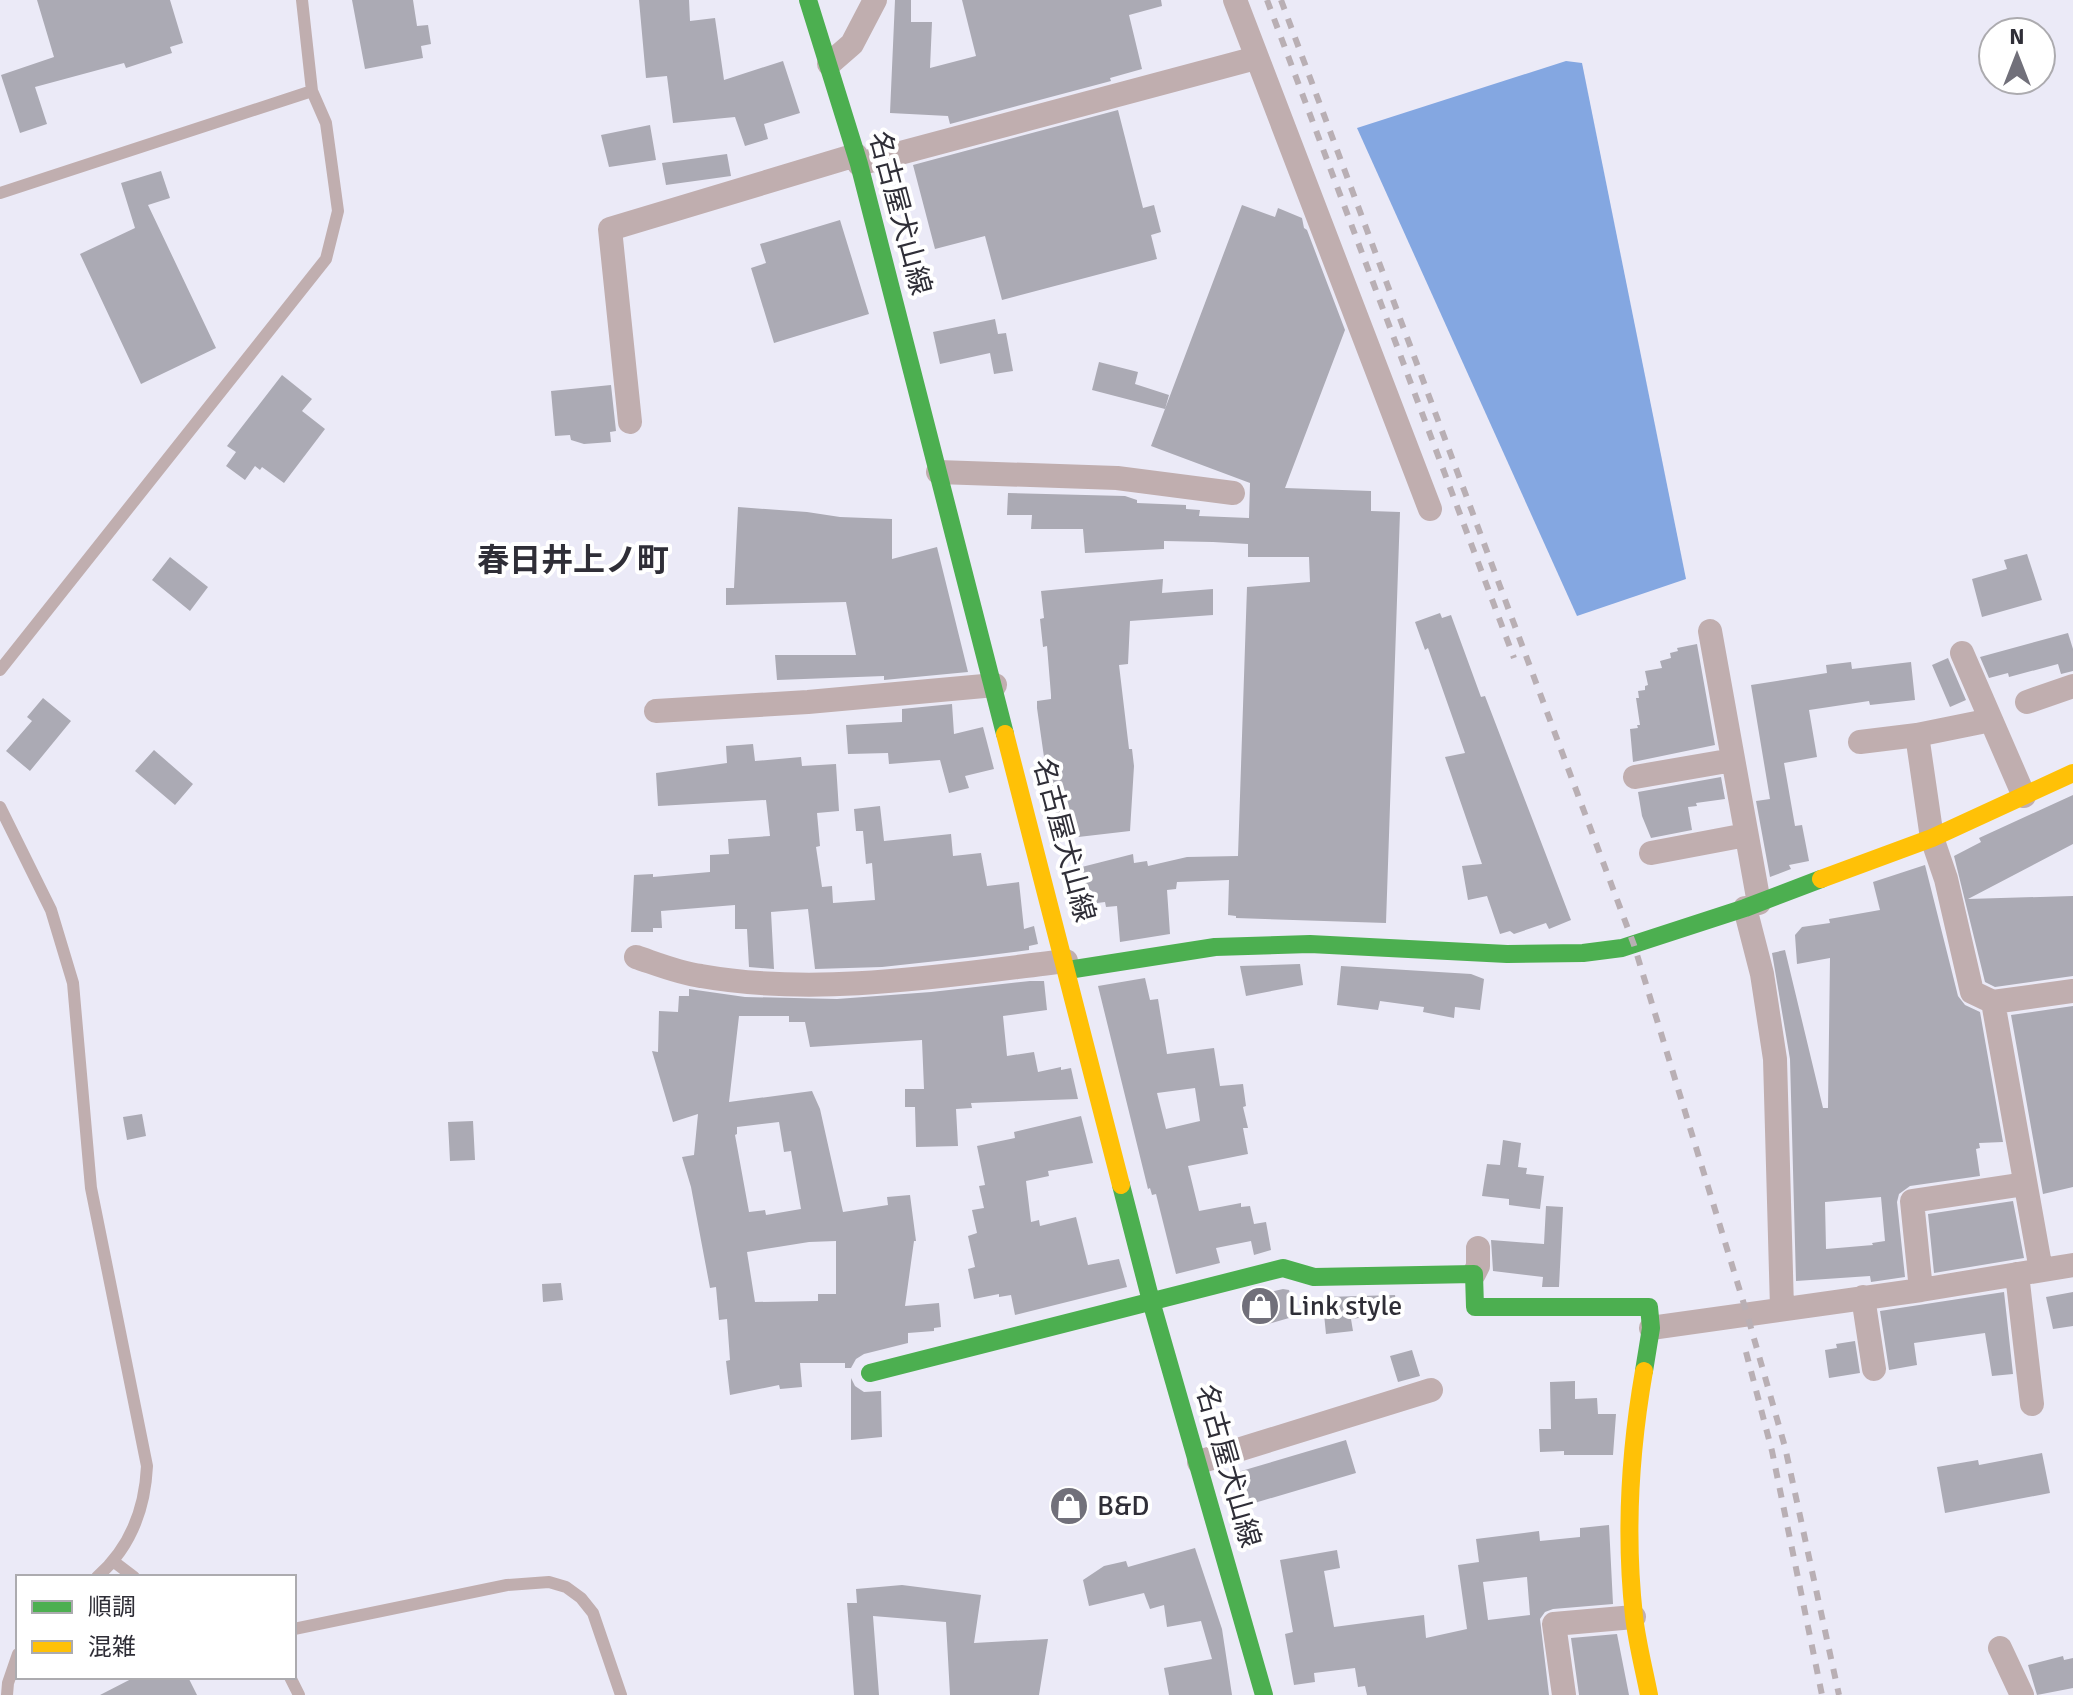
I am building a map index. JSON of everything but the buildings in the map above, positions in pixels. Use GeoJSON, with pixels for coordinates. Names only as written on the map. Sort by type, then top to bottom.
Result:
{"type":"FeatureCollection","features":[{"type":"Feature","properties":{"kind":"street","name":"名古屋犬山線"},"geometry":{"type":"LineString","coordinates":[[808,0],[858,159],[1151,1301],[1264,1695]]}},
{"type":"Feature","properties":{"kind":"street"},"geometry":{"type":"LineString","coordinates":[[829,64],[852,44],[875,0]]}},
{"type":"Feature","properties":{"kind":"street"},"geometry":{"type":"LineString","coordinates":[[1235,0],[1430,509]]}},
{"type":"Feature","properties":{"kind":"street"},"geometry":{"type":"LineString","coordinates":[[630,422],[610,229],[858,159],[1256,58]]}},
{"type":"Feature","properties":{"kind":"street"},"geometry":{"type":"LineString","coordinates":[[938,472],[1117,478],[1233,493]]}},
{"type":"Feature","properties":{"kind":"street"},"geometry":{"type":"LineString","coordinates":[[1710,631],[1746,835],[1752,905],[1775,1059],[1782,1308]]}},
{"type":"Feature","properties":{"kind":"street"},"geometry":{"type":"LineString","coordinates":[[1962,653],[2024,796]]}},
{"type":"Feature","properties":{"kind":"street"},"geometry":{"type":"LineString","coordinates":[[656,711],[808,702],[995,685]]}},
{"type":"Feature","properties":{"kind":"street"},"geometry":{"type":"LineString","coordinates":[[2027,702],[2073,686]]}},
{"type":"Feature","properties":{"kind":"street"},"geometry":{"type":"LineString","coordinates":[[1860,742],[1917,735],[1991,720]]}},
{"type":"Feature","properties":{"kind":"street"},"geometry":{"type":"LineString","coordinates":[[1917,735],[1932,838],[1946,879],[1972,992],[1993,1002],[2073,991]]}},
{"type":"Feature","properties":{"kind":"street"},"geometry":{"type":"LineString","coordinates":[[1635,777],[1733,760]]}},
{"type":"Feature","properties":{"kind":"street"},"geometry":{"type":"LineString","coordinates":[[636,957],[697,976],[744,983],[876,983],[1231,947],[1310,944],[1507,954],[1583,953],[1634,945],[1752,905],[1932,838],[2073,773]]}},
{"type":"Feature","properties":{"kind":"street"},"geometry":{"type":"LineString","coordinates":[[1651,853],[1746,835]]}},
{"type":"Feature","properties":{"kind":"street"},"geometry":{"type":"LineString","coordinates":[[1993,1002],[2025,1184],[2032,1404]]}},
{"type":"Feature","properties":{"kind":"street"},"geometry":{"type":"LineString","coordinates":[[1921,1290],[1912,1201],[2025,1184]]}},
{"type":"Feature","properties":{"kind":"street"},"geometry":{"type":"LineString","coordinates":[[1478,1248],[1478,1266],[1474,1274],[1475,1307],[1649,1307],[1651,1328],[1634,1426],[1630,1524],[1634,1617],[1649,1695]]}},
{"type":"Feature","properties":{"kind":"street"},"geometry":{"type":"LineString","coordinates":[[1651,1328],[2073,1265]]}},
{"type":"Feature","properties":{"kind":"street"},"geometry":{"type":"LineString","coordinates":[[870,1373],[1283,1268],[1314,1277],[1474,1274]]}},
{"type":"Feature","properties":{"kind":"street"},"geometry":{"type":"LineString","coordinates":[[1863,1297],[1874,1369]]}},
{"type":"Feature","properties":{"kind":"street"},"geometry":{"type":"LineString","coordinates":[[1199,1462],[1431,1390]]}},
{"type":"Feature","properties":{"kind":"street"},"geometry":{"type":"LineString","coordinates":[[1564,1695],[1554,1624],[1634,1617]]}},
{"type":"Feature","properties":{"kind":"street"},"geometry":{"type":"LineString","coordinates":[[2000,1648],[2022,1695]]}},
{"type":"Feature","properties":{"kind":"lane"},"geometry":{"type":"LineString","coordinates":[[1,667],[326,259],[338,211],[326,123],[312,91],[302,0]]}},
{"type":"Feature","properties":{"kind":"lane"},"geometry":{"type":"LineString","coordinates":[[0,193],[312,91]]}},
{"type":"Feature","properties":{"kind":"lane"},"geometry":{"type":"LineString","coordinates":[[0,807],[51,910],[73,983],[91,1188],[144,1442],[147,1466],[143,1501],[128,1540],[99,1575]]}},
{"type":"Feature","properties":{"kind":"lane"},"geometry":{"type":"LineString","coordinates":[[113,1561],[131,1575]]}},
{"type":"Feature","properties":{"kind":"lane"},"geometry":{"type":"LineString","coordinates":[[296,1629],[507,1585],[529,1581],[549,1582],[566,1587],[581,1598],[593,1613],[621,1695]]}},
{"type":"Feature","properties":{"kind":"lane"},"geometry":{"type":"LineString","coordinates":[[7,1695],[16,1660]]}},
{"type":"Feature","properties":{"kind":"water"},"geometry":{"type":"Polygon","coordinates":[[[1566,61],[1582,63],[1686,579],[1577,616],[1357,128],[1566,61]]]}},
{"type":"Feature","properties":{"kind":"railway"},"geometry":{"type":"LineString","coordinates":[[1267,0],[1514,658]]}},
{"type":"Feature","properties":{"kind":"railway"},"geometry":{"type":"LineString","coordinates":[[1281,0],[1634,945],[1785,1447],[1839,1695]]}},
{"type":"Feature","properties":{"kind":"railway"},"geometry":{"type":"LineString","coordinates":[[1746,1352],[1772,1451],[1822,1695]]}},
{"type":"Feature","properties":{"kind":"traffic: fast"},"geometry":{"type":"LineString","coordinates":[[808,0],[859,164],[1005,734]]}},
{"type":"Feature","properties":{"kind":"traffic: fast"},"geometry":{"type":"LineString","coordinates":[[1068,970],[1215,947],[1310,944],[1507,954],[1583,953],[1622,948],[1745,908],[1821,879]]}},
{"type":"Feature","properties":{"kind":"traffic: fast"},"geometry":{"type":"LineString","coordinates":[[1121,1185],[1151,1301],[1264,1695]]}},
{"type":"Feature","properties":{"kind":"traffic: fast"},"geometry":{"type":"LineString","coordinates":[[870,1373],[1283,1268],[1314,1277],[1474,1274],[1475,1307],[1649,1307],[1651,1328],[1644,1371]]}},
{"type":"Feature","properties":{"kind":"traffic: slow"},"geometry":{"type":"LineString","coordinates":[[1005,734],[1121,1185]]}},
{"type":"Feature","properties":{"kind":"traffic: slow"},"geometry":{"type":"LineString","coordinates":[[1821,879],[1932,838],[2073,773]]}},
{"type":"Feature","properties":{"kind":"traffic: slow"},"geometry":{"type":"LineString","coordinates":[[1644,1371],[1632,1462],[1630,1555],[1635,1626],[1649,1695]]}},
{"type":"Feature","properties":{"kind":"place","name":"Link style"},"geometry":{"type":"Point","coordinates":[1260,1306]}},
{"type":"Feature","properties":{"kind":"place","name":"B&D"},"geometry":{"type":"Point","coordinates":[1069,1506]}},
{"type":"Feature","properties":{"kind":"district","name":"春日井上ノ町"},"geometry":{"type":"Point","coordinates":[573,560]}}]}
